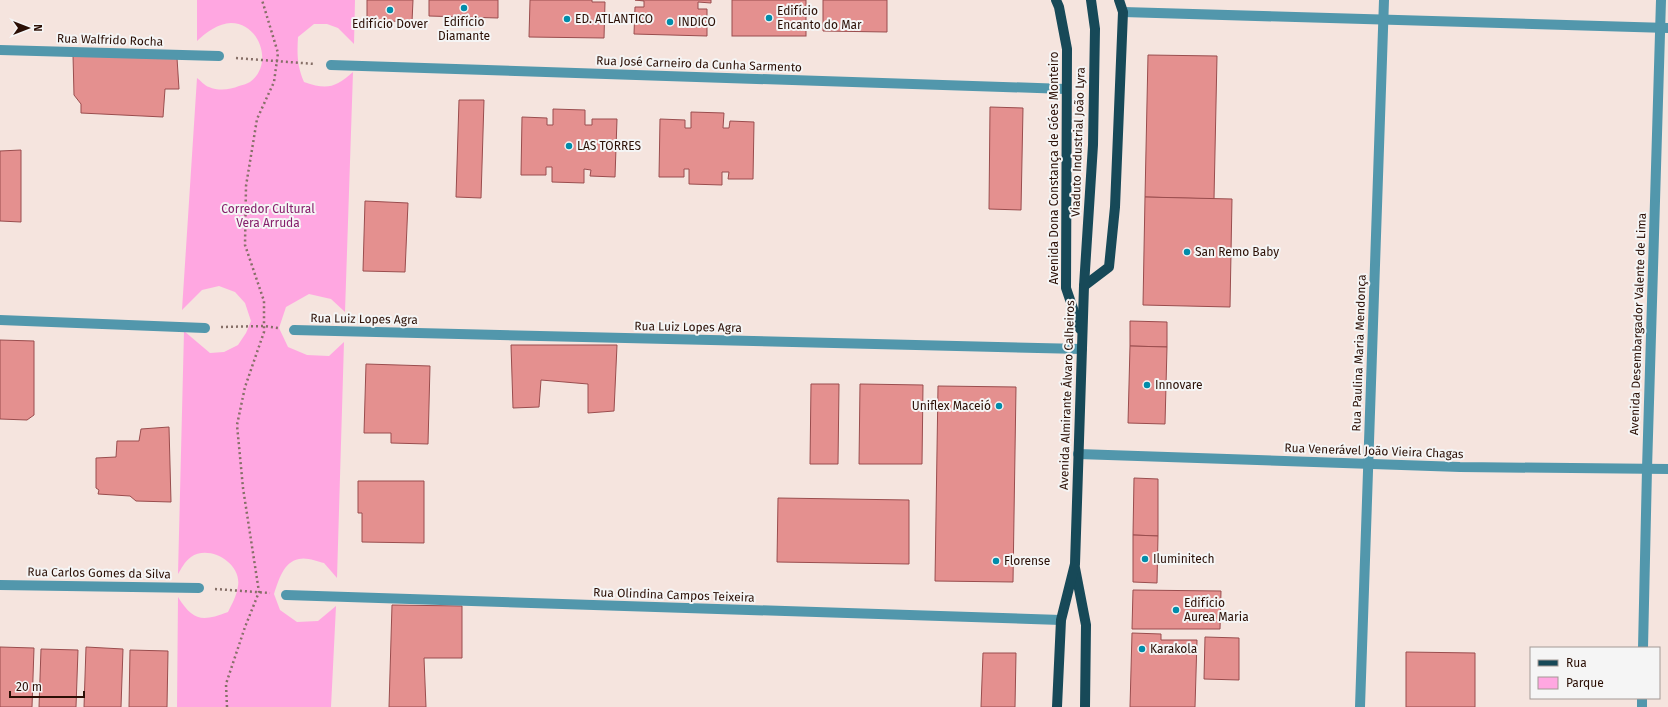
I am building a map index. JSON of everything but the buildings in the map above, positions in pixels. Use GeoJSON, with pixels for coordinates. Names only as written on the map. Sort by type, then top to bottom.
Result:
{"type":"FeatureCollection","features":[{"type":"Feature","properties":{"kind":"main road","name":"Avenida Dona Constança de Góes Monteiro"},"geometry":{"type":"LineString","coordinates":[[1056,0],[1059,7],[1067,49],[1066,288],[1082,334]]}},
{"type":"Feature","properties":{"kind":"main road","name":"Viaduto Industrial João Lyra"},"geometry":{"type":"LineString","coordinates":[[1084,286],[1093,145],[1095,28],[1091,0]]}},
{"type":"Feature","properties":{"kind":"main road","name":"Avenida Almirante Álvaro Calheiros"},"geometry":{"type":"LineString","coordinates":[[1085,707],[1086,625],[1075,564],[1084,286],[1109,267],[1115,207],[1123,12],[1119,0]]}},
{"type":"Feature","properties":{"kind":"main road","name":"Avenida Almirante Álvaro Calheiros"},"geometry":{"type":"LineString","coordinates":[[1057,707],[1061,620],[1075,564]]}},
{"type":"Feature","properties":{"kind":"street","name":"Rua Paulina Maria Mendonça"},"geometry":{"type":"LineString","coordinates":[[1360,707],[1384,0]]}},
{"type":"Feature","properties":{"kind":"street","name":"Avenida Desembargador Valente de Lima"},"geometry":{"type":"LineString","coordinates":[[1643,647],[1647,469],[1664,28],[1661,0]]}},
{"type":"Feature","properties":{"kind":"street"},"geometry":{"type":"LineString","coordinates":[[1123,12],[1664,28]]}},
{"type":"Feature","properties":{"kind":"street","name":"Rua Walfrido Rocha"},"geometry":{"type":"LineString","coordinates":[[0,50],[219,56]]}},
{"type":"Feature","properties":{"kind":"street","name":"Rua José Carneiro da Cunha Sarmento"},"geometry":{"type":"LineString","coordinates":[[331,65],[1066,89]]}},
{"type":"Feature","properties":{"kind":"street"},"geometry":{"type":"LineString","coordinates":[[0,320],[205,328]]}},
{"type":"Feature","properties":{"kind":"street","name":"Rua Luiz Lopes Agra"},"geometry":{"type":"LineString","coordinates":[[294,330],[1082,349]]}},
{"type":"Feature","properties":{"kind":"street","name":"Rua Venerável João Vieira Chagas"},"geometry":{"type":"LineString","coordinates":[[1078,454],[1460,467],[1668,469]]}},
{"type":"Feature","properties":{"kind":"street","name":"Rua Carlos Gomes da Silva"},"geometry":{"type":"LineString","coordinates":[[0,585],[199,588]]}},
{"type":"Feature","properties":{"kind":"street","name":"Rua Olindina Campos Teixeira"},"geometry":{"type":"LineString","coordinates":[[286,595],[1061,620]]}},
{"type":"Feature","properties":{"kind":"path"},"geometry":{"type":"LineString","coordinates":[[227,707],[226,684],[245,627],[259,592],[243,488],[237,425],[245,387],[264,332],[264,301],[245,245],[246,186],[257,119],[274,82],[278,53],[262,0]]}},
{"type":"Feature","properties":{"kind":"path"},"geometry":{"type":"LineString","coordinates":[[219,56],[331,65]]}},
{"type":"Feature","properties":{"kind":"path"},"geometry":{"type":"LineString","coordinates":[[205,328],[264,326],[294,330]]}},
{"type":"Feature","properties":{"kind":"path"},"geometry":{"type":"LineString","coordinates":[[199,588],[286,595]]}},
{"type":"Feature","properties":{"kind":"green space","name":"Corredor Cultural Vera Arruda"},"geometry":{"type":"Polygon","coordinates":[[[197,0],[355,0],[354,44],[338,28],[327,24],[314,24],[298,37],[299,65],[304,82],[325,87],[330,86],[341,81],[353,72],[345,312],[331,299],[309,294],[286,307],[279,328],[288,347],[307,355],[329,356],[344,342],[337,578],[324,563],[308,559],[299,559],[289,564],[282,572],[274,594],[280,610],[297,622],[318,621],[336,606],[331,707],[177,707],[178,597],[188,611],[194,615],[205,618],[211,617],[228,612],[238,586],[238,578],[230,563],[215,554],[198,554],[191,557],[178,574],[184,331],[210,353],[224,352],[238,345],[246,333],[251,321],[245,303],[235,292],[219,286],[202,290],[182,310],[197,78],[207,86],[216,89],[228,89],[246,84],[257,75],[261,66],[262,56],[256,37],[250,30],[241,25],[226,23],[208,32],[197,41],[197,0]]]}},
{"type":"Feature","properties":{"kind":"place","name":"Edifício Diamante"},"geometry":{"type":"Point","coordinates":[464,8]}},
{"type":"Feature","properties":{"kind":"place","name":"Edifício Dover"},"geometry":{"type":"Point","coordinates":[390,10]}},
{"type":"Feature","properties":{"kind":"place","name":"Edifício Encanto do Mar"},"geometry":{"type":"Point","coordinates":[769,18]}},
{"type":"Feature","properties":{"kind":"place","name":"ED. ATLANTICO"},"geometry":{"type":"Point","coordinates":[567,19]}},
{"type":"Feature","properties":{"kind":"place","name":"INDICO"},"geometry":{"type":"Point","coordinates":[670,22]}},
{"type":"Feature","properties":{"kind":"place","name":"LAS TORRES"},"geometry":{"type":"Point","coordinates":[569,146]}},
{"type":"Feature","properties":{"kind":"place","name":"San Remo Baby"},"geometry":{"type":"Point","coordinates":[1187,252]}},
{"type":"Feature","properties":{"kind":"place","name":"Innovare"},"geometry":{"type":"Point","coordinates":[1147,385]}},
{"type":"Feature","properties":{"kind":"place","name":"Uniflex Maceió"},"geometry":{"type":"Point","coordinates":[999,406]}},
{"type":"Feature","properties":{"kind":"place","name":"Iluminitech"},"geometry":{"type":"Point","coordinates":[1145,559]}},
{"type":"Feature","properties":{"kind":"place","name":"Florense"},"geometry":{"type":"Point","coordinates":[996,561]}},
{"type":"Feature","properties":{"kind":"place","name":"Edifício Aurea Maria"},"geometry":{"type":"Point","coordinates":[1176,610]}},
{"type":"Feature","properties":{"kind":"place","name":"Karakola"},"geometry":{"type":"Point","coordinates":[1142,649]}}]}
